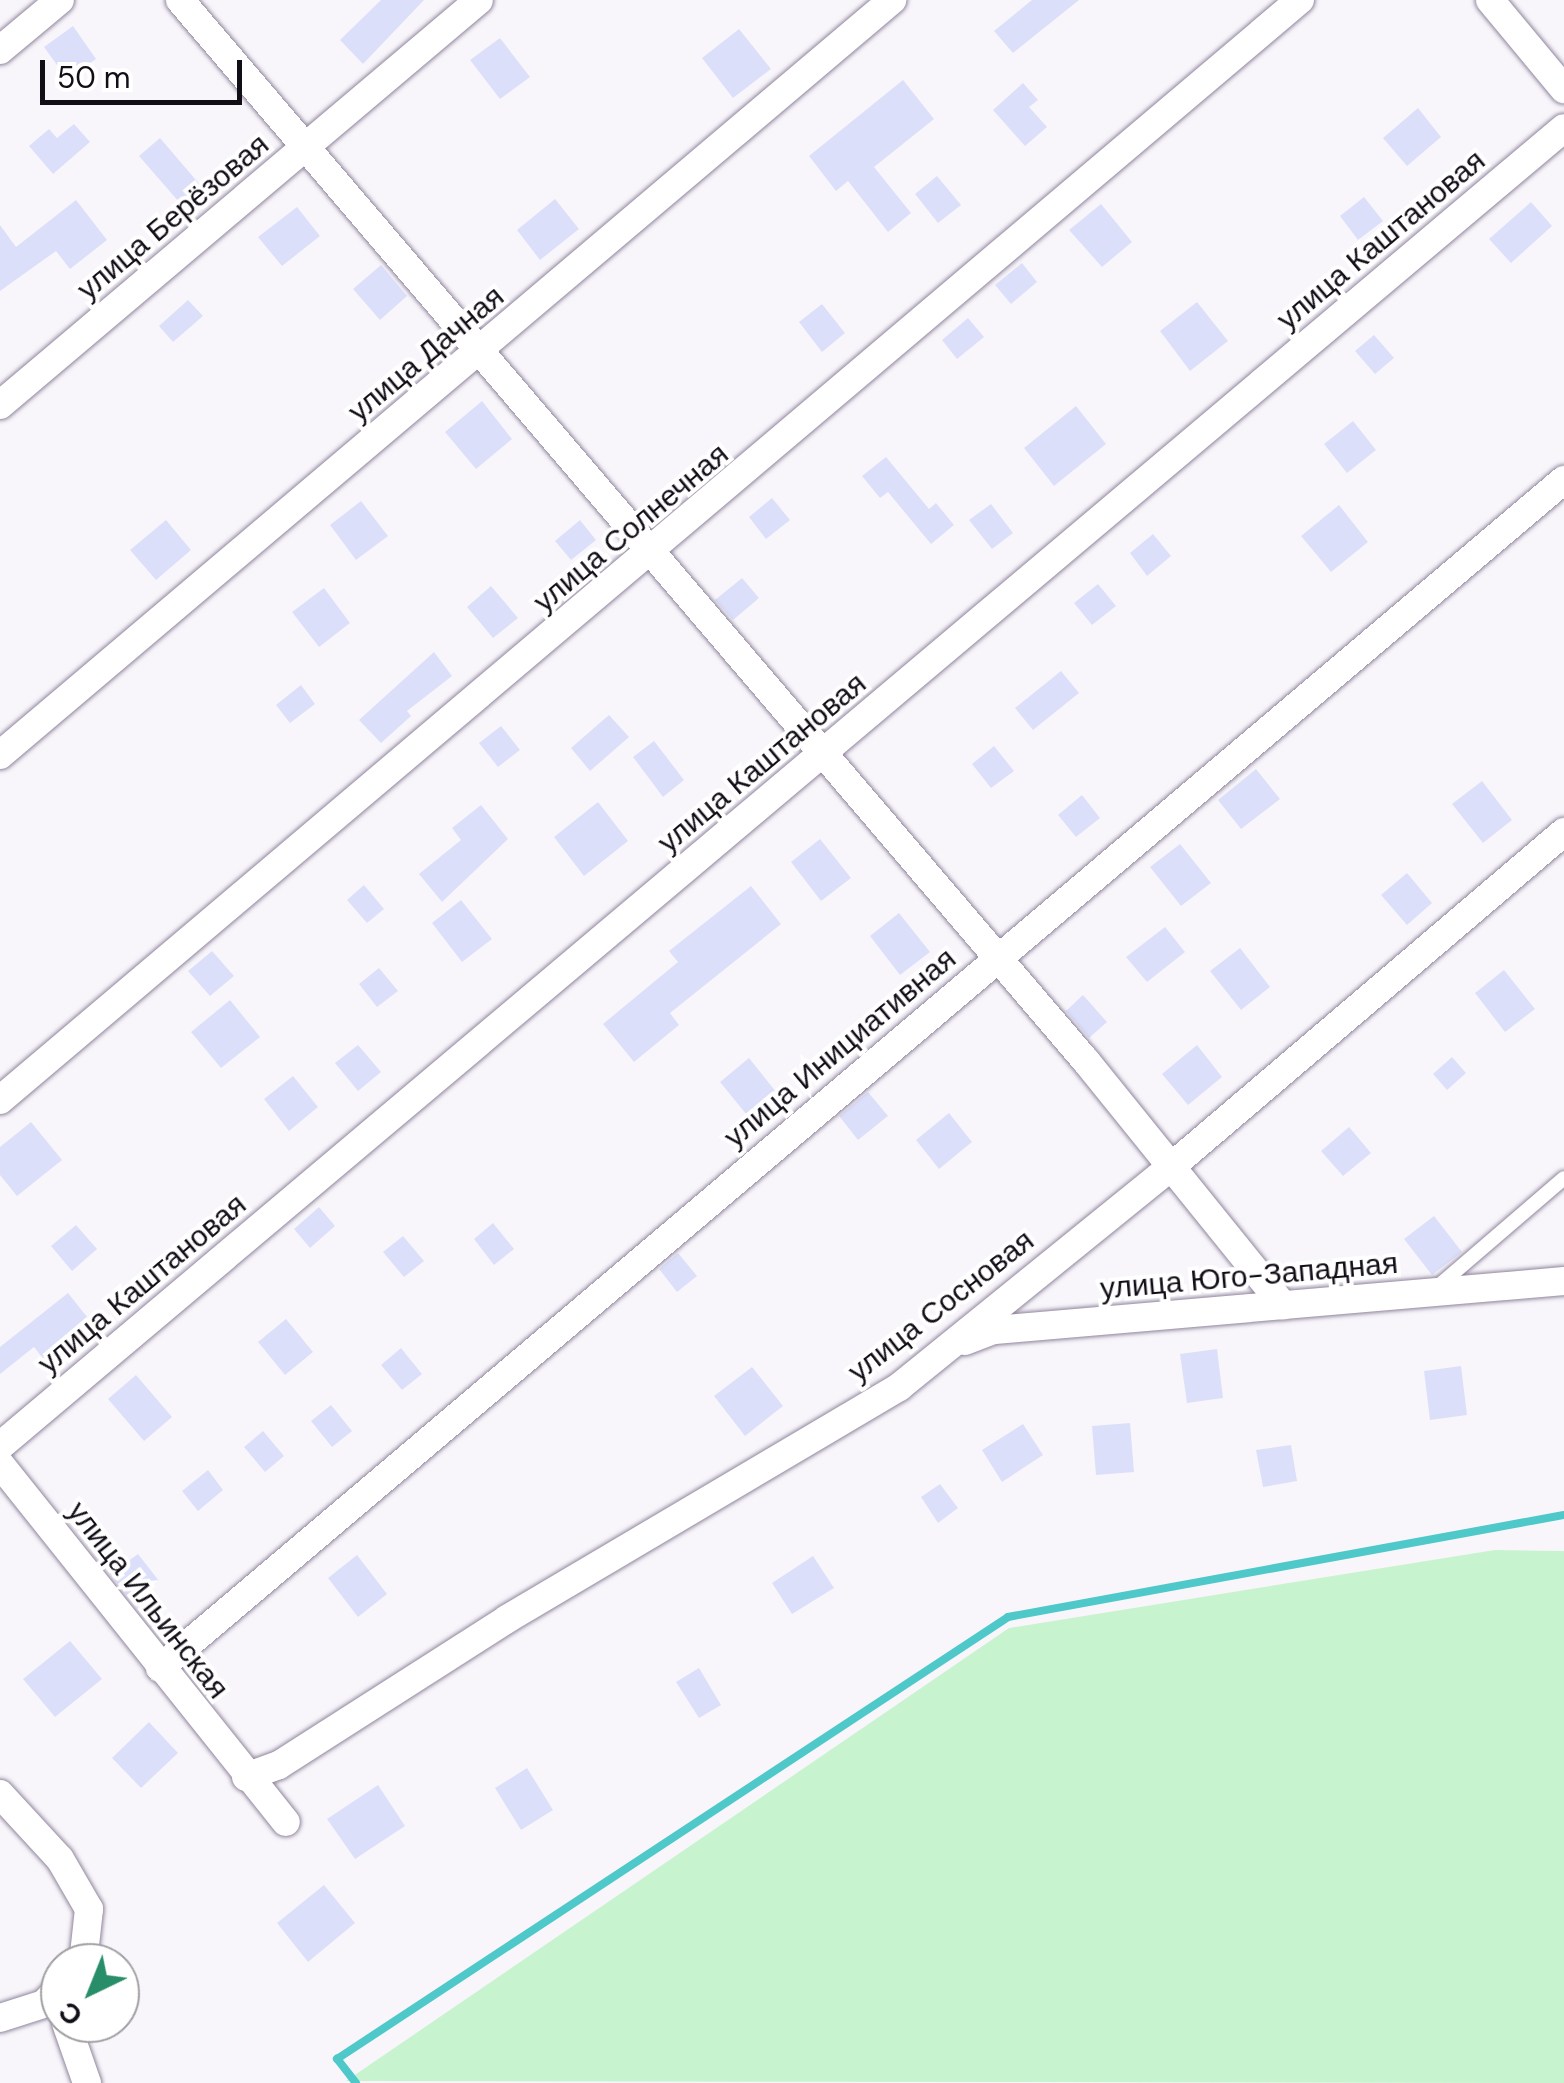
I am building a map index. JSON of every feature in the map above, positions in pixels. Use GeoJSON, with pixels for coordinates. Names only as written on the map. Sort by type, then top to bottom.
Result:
{"type":"FeatureCollection","features":[{"type":"Feature","properties":{"kind":"street"},"geometry":{"type":"LineString","coordinates":[[0,50],[60,0]]}},
{"type":"Feature","properties":{"kind":"street"},"geometry":{"type":"LineString","coordinates":[[180,0],[1172,1166],[1282,1305]]}},
{"type":"Feature","properties":{"kind":"street","name":"улица Берёзовая"},"geometry":{"type":"LineString","coordinates":[[0,405],[479,0]]}},
{"type":"Feature","properties":{"kind":"street","name":"улица Дачная"},"geometry":{"type":"LineString","coordinates":[[0,755],[892,0]]}},
{"type":"Feature","properties":{"kind":"street","name":"улица Солнечная"},"geometry":{"type":"LineString","coordinates":[[0,1100],[652,554],[1300,0]]}},
{"type":"Feature","properties":{"kind":"street"},"geometry":{"type":"LineString","coordinates":[[1490,0],[1564,89]]}},
{"type":"Feature","properties":{"kind":"street","name":"улица Каштановая"},"geometry":{"type":"LineString","coordinates":[[0,1446],[1564,128]]}},
{"type":"Feature","properties":{"kind":"street","name":"улица Инициативная"},"geometry":{"type":"LineString","coordinates":[[160,1668],[1564,480]]}},
{"type":"Feature","properties":{"kind":"street","name":"улица Сосновая"},"geometry":{"type":"LineString","coordinates":[[246,1777],[279,1765],[508,1619],[899,1387],[1172,1166],[1564,832]]}},
{"type":"Feature","properties":{"kind":"street","name":"улица Юго-Западная"},"geometry":{"type":"LineString","coordinates":[[943,1349],[994,1330],[1564,1280]]}},
{"type":"Feature","properties":{"kind":"street","name":"улица Ильинская"},"geometry":{"type":"LineString","coordinates":[[0,1464],[246,1777],[286,1822]]}},
{"type":"Feature","properties":{"kind":"street"},"geometry":{"type":"LineString","coordinates":[[0,1794],[60,1858],[89,1909],[85,1943]]}},
{"type":"Feature","properties":{"kind":"street"},"geometry":{"type":"LineString","coordinates":[[0,2018],[40,2005]]}},
{"type":"Feature","properties":{"kind":"street"},"geometry":{"type":"LineString","coordinates":[[73,2043],[86,2083]]}},
{"type":"Feature","properties":{"kind":"lane"},"geometry":{"type":"LineString","coordinates":[[1431,1292],[1564,1178]]}},
{"type":"Feature","properties":{"kind":"green space"},"geometry":{"type":"Polygon","coordinates":[[[1495,1550],[1564,1551],[1564,2083],[346,2081],[1009,1628],[1495,1550]]]}},
{"type":"Feature","properties":{"kind":"building"},"geometry":{"type":"Polygon","coordinates":[[[381,0],[424,0],[363,64],[340,40],[381,0]]]}},
{"type":"Feature","properties":{"kind":"building"},"geometry":{"type":"Polygon","coordinates":[[[1032,0],[1079,0],[1013,53],[994,31],[1032,0]]]}},
{"type":"Feature","properties":{"kind":"building"},"geometry":{"type":"Polygon","coordinates":[[[73,26],[96,59],[67,79],[44,47],[73,26]]]}},
{"type":"Feature","properties":{"kind":"building"},"geometry":{"type":"Polygon","coordinates":[[[739,29],[771,69],[733,98],[702,58],[739,29]]]}},
{"type":"Feature","properties":{"kind":"building"},"geometry":{"type":"Polygon","coordinates":[[[500,38],[530,77],[500,99],[470,60],[500,38]]]}},
{"type":"Feature","properties":{"kind":"building"},"geometry":{"type":"Polygon","coordinates":[[[903,80],[934,119],[874,167],[911,213],[888,232],[848,181],[836,191],[809,156],[903,80]]]}},
{"type":"Feature","properties":{"kind":"building"},"geometry":{"type":"Polygon","coordinates":[[[1023,83],[1038,100],[1029,107],[1047,127],[1025,146],[993,110],[1023,83]]]}},
{"type":"Feature","properties":{"kind":"building"},"geometry":{"type":"Polygon","coordinates":[[[1418,108],[1441,137],[1407,166],[1383,138],[1418,108]]]}},
{"type":"Feature","properties":{"kind":"building"},"geometry":{"type":"Polygon","coordinates":[[[74,124],[90,142],[53,174],[29,146],[49,129],[57,138],[74,124]]]}},
{"type":"Feature","properties":{"kind":"building"},"geometry":{"type":"Polygon","coordinates":[[[160,138],[207,193],[186,210],[139,156],[160,138]]]}},
{"type":"Feature","properties":{"kind":"building"},"geometry":{"type":"Polygon","coordinates":[[[937,176],[961,205],[938,223],[915,194],[937,176]]]}},
{"type":"Feature","properties":{"kind":"building"},"geometry":{"type":"Polygon","coordinates":[[[1364,197],[1383,221],[1358,240],[1340,216],[1364,197]]]}},
{"type":"Feature","properties":{"kind":"building"},"geometry":{"type":"Polygon","coordinates":[[[555,199],[579,229],[540,260],[517,230],[555,199]]]}},
{"type":"Feature","properties":{"kind":"building"},"geometry":{"type":"Polygon","coordinates":[[[76,200],[107,240],[70,269],[56,251],[0,291],[0,225],[16,247],[76,200]]]}},
{"type":"Feature","properties":{"kind":"building"},"geometry":{"type":"Polygon","coordinates":[[[1531,202],[1552,226],[1511,263],[1489,239],[1531,202]]]}},
{"type":"Feature","properties":{"kind":"building"},"geometry":{"type":"Polygon","coordinates":[[[1101,204],[1132,242],[1102,267],[1069,230],[1101,204]]]}},
{"type":"Feature","properties":{"kind":"building"},"geometry":{"type":"Polygon","coordinates":[[[297,207],[320,236],[282,266],[258,237],[297,207]]]}},
{"type":"Feature","properties":{"kind":"building"},"geometry":{"type":"Polygon","coordinates":[[[1022,263],[1037,282],[1011,304],[995,285],[1022,263]]]}},
{"type":"Feature","properties":{"kind":"building"},"geometry":{"type":"Polygon","coordinates":[[[381,265],[407,296],[380,320],[353,289],[381,265]]]}},
{"type":"Feature","properties":{"kind":"building"},"geometry":{"type":"Polygon","coordinates":[[[188,300],[203,316],[173,342],[159,326],[188,300]]]}},
{"type":"Feature","properties":{"kind":"building"},"geometry":{"type":"Polygon","coordinates":[[[1197,302],[1228,341],[1190,371],[1160,331],[1197,302]]]}},
{"type":"Feature","properties":{"kind":"building"},"geometry":{"type":"Polygon","coordinates":[[[822,304],[845,333],[822,352],[799,322],[822,304]]]}},
{"type":"Feature","properties":{"kind":"building"},"geometry":{"type":"Polygon","coordinates":[[[968,318],[984,337],[957,359],[942,340],[968,318]]]}},
{"type":"Feature","properties":{"kind":"building"},"geometry":{"type":"Polygon","coordinates":[[[1374,335],[1394,358],[1375,374],[1355,351],[1374,335]]]}},
{"type":"Feature","properties":{"kind":"building"},"geometry":{"type":"Polygon","coordinates":[[[482,401],[512,439],[476,469],[445,432],[482,401]]]}},
{"type":"Feature","properties":{"kind":"building"},"geometry":{"type":"Polygon","coordinates":[[[1076,406],[1106,444],[1054,486],[1024,448],[1076,406]]]}},
{"type":"Feature","properties":{"kind":"building"},"geometry":{"type":"Polygon","coordinates":[[[1353,421],[1376,450],[1347,473],[1324,444],[1353,421]]]}},
{"type":"Feature","properties":{"kind":"building"},"geometry":{"type":"Polygon","coordinates":[[[886,457],[929,509],[936,503],[954,525],[931,544],[888,492],[880,498],[862,476],[886,457]]]}},
{"type":"Feature","properties":{"kind":"building"},"geometry":{"type":"Polygon","coordinates":[[[772,498],[790,520],[766,539],[749,517],[772,498]]]}},
{"type":"Feature","properties":{"kind":"building"},"geometry":{"type":"Polygon","coordinates":[[[361,501],[388,536],[356,560],[330,525],[361,501]]]}},
{"type":"Feature","properties":{"kind":"building"},"geometry":{"type":"Polygon","coordinates":[[[991,504],[1013,533],[992,549],[969,520],[991,504]]]}},
{"type":"Feature","properties":{"kind":"building"},"geometry":{"type":"Polygon","coordinates":[[[1339,505],[1368,542],[1331,572],[1301,536],[1339,505]]]}},
{"type":"Feature","properties":{"kind":"building"},"geometry":{"type":"Polygon","coordinates":[[[166,520],[191,550],[156,580],[130,550],[166,520]]]}},
{"type":"Feature","properties":{"kind":"building"},"geometry":{"type":"Polygon","coordinates":[[[580,520],[596,540],[571,560],[555,541],[580,520]]]}},
{"type":"Feature","properties":{"kind":"building"},"geometry":{"type":"Polygon","coordinates":[[[1153,534],[1171,556],[1147,576],[1130,553],[1153,534]]]}},
{"type":"Feature","properties":{"kind":"building"},"geometry":{"type":"Polygon","coordinates":[[[742,578],[759,598],[733,620],[715,600],[742,578]]]}},
{"type":"Feature","properties":{"kind":"building"},"geometry":{"type":"Polygon","coordinates":[[[1098,584],[1116,606],[1092,625],[1074,603],[1098,584]]]}},
{"type":"Feature","properties":{"kind":"building"},"geometry":{"type":"Polygon","coordinates":[[[491,586],[518,618],[493,638],[467,607],[491,586]]]}},
{"type":"Feature","properties":{"kind":"building"},"geometry":{"type":"Polygon","coordinates":[[[324,588],[350,623],[319,647],[292,612],[324,588]]]}},
{"type":"Feature","properties":{"kind":"building"},"geometry":{"type":"Polygon","coordinates":[[[434,652],[452,676],[407,711],[411,716],[381,743],[359,720],[434,652]]]}},
{"type":"Feature","properties":{"kind":"building"},"geometry":{"type":"Polygon","coordinates":[[[1061,671],[1079,693],[1033,730],[1015,708],[1061,671]]]}},
{"type":"Feature","properties":{"kind":"building"},"geometry":{"type":"Polygon","coordinates":[[[301,685],[315,704],[290,723],[276,705],[301,685]]]}},
{"type":"Feature","properties":{"kind":"building"},"geometry":{"type":"Polygon","coordinates":[[[609,715],[629,737],[590,771],[571,748],[609,715]]]}},
{"type":"Feature","properties":{"kind":"building"},"geometry":{"type":"Polygon","coordinates":[[[501,726],[520,750],[498,767],[479,743],[501,726]]]}},
{"type":"Feature","properties":{"kind":"building"},"geometry":{"type":"Polygon","coordinates":[[[654,741],[684,780],[663,797],[633,757],[654,741]]]}},
{"type":"Feature","properties":{"kind":"building"},"geometry":{"type":"Polygon","coordinates":[[[994,746],[1014,771],[991,788],[972,764],[994,746]]]}},
{"type":"Feature","properties":{"kind":"building"},"geometry":{"type":"Polygon","coordinates":[[[1256,769],[1280,799],[1241,829],[1218,800],[1256,769]]]}},
{"type":"Feature","properties":{"kind":"building"},"geometry":{"type":"Polygon","coordinates":[[[1482,781],[1512,820],[1483,843],[1452,804],[1482,781]]]}},
{"type":"Feature","properties":{"kind":"building"},"geometry":{"type":"Polygon","coordinates":[[[1082,795],[1100,818],[1076,837],[1058,815],[1082,795]]]}},
{"type":"Feature","properties":{"kind":"building"},"geometry":{"type":"Polygon","coordinates":[[[598,802],[628,841],[584,876],[554,837],[598,802]]]}},
{"type":"Feature","properties":{"kind":"building"},"geometry":{"type":"Polygon","coordinates":[[[481,805],[508,839],[442,902],[419,874],[461,840],[452,828],[481,805]]]}},
{"type":"Feature","properties":{"kind":"building"},"geometry":{"type":"Polygon","coordinates":[[[820,839],[851,878],[821,901],[791,862],[820,839]]]}},
{"type":"Feature","properties":{"kind":"building"},"geometry":{"type":"Polygon","coordinates":[[[1180,844],[1211,883],[1181,906],[1150,867],[1180,844]]]}},
{"type":"Feature","properties":{"kind":"building"},"geometry":{"type":"Polygon","coordinates":[[[1407,873],[1432,903],[1407,925],[1381,895],[1407,873]]]}},
{"type":"Feature","properties":{"kind":"building"},"geometry":{"type":"Polygon","coordinates":[[[364,885],[384,909],[367,923],[347,900],[364,885]]]}},
{"type":"Feature","properties":{"kind":"building"},"geometry":{"type":"Polygon","coordinates":[[[751,886],[781,924],[670,1013],[679,1025],[634,1062],[603,1024],[678,962],[669,951],[751,886]]]}},
{"type":"Feature","properties":{"kind":"building"},"geometry":{"type":"Polygon","coordinates":[[[461,900],[492,939],[462,962],[432,923],[461,900]]]}},
{"type":"Feature","properties":{"kind":"building"},"geometry":{"type":"Polygon","coordinates":[[[899,913],[930,952],[900,975],[870,936],[899,913]]]}},
{"type":"Feature","properties":{"kind":"building"},"geometry":{"type":"Polygon","coordinates":[[[1165,927],[1185,952],[1147,982],[1126,957],[1165,927]]]}},
{"type":"Feature","properties":{"kind":"building"},"geometry":{"type":"Polygon","coordinates":[[[1240,948],[1270,987],[1241,1010],[1210,971],[1240,948]]]}},
{"type":"Feature","properties":{"kind":"building"},"geometry":{"type":"Polygon","coordinates":[[[212,951],[234,976],[210,996],[188,971],[212,951]]]}},
{"type":"Feature","properties":{"kind":"building"},"geometry":{"type":"Polygon","coordinates":[[[379,968],[398,991],[377,1007],[359,984],[379,968]]]}},
{"type":"Feature","properties":{"kind":"building"},"geometry":{"type":"Polygon","coordinates":[[[1504,970],[1535,1009],[1505,1032],[1475,993],[1504,970]]]}},
{"type":"Feature","properties":{"kind":"building"},"geometry":{"type":"Polygon","coordinates":[[[1083,995],[1107,1022],[1089,1038],[1066,1011],[1083,995]]]}},
{"type":"Feature","properties":{"kind":"building"},"geometry":{"type":"Polygon","coordinates":[[[230,1000],[260,1037],[221,1068],[191,1032],[230,1000]]]}},
{"type":"Feature","properties":{"kind":"building"},"geometry":{"type":"Polygon","coordinates":[[[358,1045],[381,1072],[358,1091],[335,1063],[358,1045]]]}},
{"type":"Feature","properties":{"kind":"building"},"geometry":{"type":"Polygon","coordinates":[[[1197,1045],[1222,1077],[1188,1105],[1162,1074],[1197,1045]]]}},
{"type":"Feature","properties":{"kind":"building"},"geometry":{"type":"Polygon","coordinates":[[[1452,1057],[1466,1073],[1447,1090],[1433,1074],[1452,1057]]]}},
{"type":"Feature","properties":{"kind":"building"},"geometry":{"type":"Polygon","coordinates":[[[749,1058],[780,1097],[751,1120],[720,1082],[749,1058]]]}},
{"type":"Feature","properties":{"kind":"building"},"geometry":{"type":"Polygon","coordinates":[[[293,1076],[318,1107],[289,1131],[264,1099],[293,1076]]]}},
{"type":"Feature","properties":{"kind":"building"},"geometry":{"type":"Polygon","coordinates":[[[868,1092],[888,1116],[858,1140],[839,1116],[868,1092]]]}},
{"type":"Feature","properties":{"kind":"building"},"geometry":{"type":"Polygon","coordinates":[[[949,1113],[972,1142],[939,1169],[916,1140],[949,1113]]]}},
{"type":"Feature","properties":{"kind":"building"},"geometry":{"type":"Polygon","coordinates":[[[31,1122],[62,1160],[17,1196],[0,1175],[0,1147],[31,1122]]]}},
{"type":"Feature","properties":{"kind":"building"},"geometry":{"type":"Polygon","coordinates":[[[1349,1127],[1371,1153],[1343,1176],[1321,1151],[1349,1127]]]}},
{"type":"Feature","properties":{"kind":"building"},"geometry":{"type":"Polygon","coordinates":[[[319,1207],[335,1226],[310,1248],[294,1229],[319,1207]]]}},
{"type":"Feature","properties":{"kind":"building"},"geometry":{"type":"Polygon","coordinates":[[[1434,1216],[1462,1252],[1432,1275],[1404,1239],[1434,1216]]]}},
{"type":"Feature","properties":{"kind":"building"},"geometry":{"type":"Polygon","coordinates":[[[493,1223],[514,1249],[494,1265],[474,1239],[493,1223]]]}},
{"type":"Feature","properties":{"kind":"building"},"geometry":{"type":"Polygon","coordinates":[[[76,1225],[97,1249],[72,1271],[51,1246],[76,1225]]]}},
{"type":"Feature","properties":{"kind":"building"},"geometry":{"type":"Polygon","coordinates":[[[403,1236],[424,1261],[404,1277],[383,1252],[403,1236]]]}},
{"type":"Feature","properties":{"kind":"building"},"geometry":{"type":"Polygon","coordinates":[[[678,1253],[697,1276],[677,1292],[659,1269],[678,1253]]]}},
{"type":"Feature","properties":{"kind":"building"},"geometry":{"type":"Polygon","coordinates":[[[68,1293],[99,1332],[52,1370],[34,1347],[0,1374],[0,1347],[68,1293]]]}},
{"type":"Feature","properties":{"kind":"building"},"geometry":{"type":"Polygon","coordinates":[[[286,1319],[313,1352],[285,1375],[258,1342],[286,1319]]]}},
{"type":"Feature","properties":{"kind":"building"},"geometry":{"type":"Polygon","coordinates":[[[401,1348],[422,1374],[402,1390],[381,1365],[401,1348]]]}},
{"type":"Feature","properties":{"kind":"building"},"geometry":{"type":"Polygon","coordinates":[[[1217,1349],[1223,1398],[1187,1403],[1180,1354],[1217,1349]]]}},
{"type":"Feature","properties":{"kind":"building"},"geometry":{"type":"Polygon","coordinates":[[[1461,1366],[1467,1415],[1430,1420],[1424,1371],[1461,1366]]]}},
{"type":"Feature","properties":{"kind":"building"},"geometry":{"type":"Polygon","coordinates":[[[752,1367],[783,1406],[745,1436],[714,1396],[752,1367]]]}},
{"type":"Feature","properties":{"kind":"building"},"geometry":{"type":"Polygon","coordinates":[[[136,1375],[172,1417],[144,1441],[108,1399],[136,1375]]]}},
{"type":"Feature","properties":{"kind":"building"},"geometry":{"type":"Polygon","coordinates":[[[331,1405],[352,1431],[332,1447],[311,1421],[331,1405]]]}},
{"type":"Feature","properties":{"kind":"building"},"geometry":{"type":"Polygon","coordinates":[[[1130,1423],[1134,1472],[1096,1475],[1092,1426],[1130,1423]]]}},
{"type":"Feature","properties":{"kind":"building"},"geometry":{"type":"Polygon","coordinates":[[[1023,1424],[1043,1455],[1002,1482],[982,1450],[1023,1424]]]}},
{"type":"Feature","properties":{"kind":"building"},"geometry":{"type":"Polygon","coordinates":[[[263,1431],[284,1456],[265,1472],[244,1447],[263,1431]]]}},
{"type":"Feature","properties":{"kind":"building"},"geometry":{"type":"Polygon","coordinates":[[[1291,1445],[1297,1481],[1263,1487],[1256,1450],[1291,1445]]]}},
{"type":"Feature","properties":{"kind":"building"},"geometry":{"type":"Polygon","coordinates":[[[208,1470],[223,1490],[198,1511],[182,1491],[208,1470]]]}},
{"type":"Feature","properties":{"kind":"building"},"geometry":{"type":"Polygon","coordinates":[[[940,1484],[958,1508],[938,1523],[921,1497],[940,1484]]]}},
{"type":"Feature","properties":{"kind":"building"},"geometry":{"type":"Polygon","coordinates":[[[138,1554],[159,1581],[132,1601],[110,1574],[138,1554]]]}},
{"type":"Feature","properties":{"kind":"building"},"geometry":{"type":"Polygon","coordinates":[[[357,1555],[387,1594],[358,1617],[328,1578],[357,1555]]]}},
{"type":"Feature","properties":{"kind":"building"},"geometry":{"type":"Polygon","coordinates":[[[813,1556],[834,1588],[792,1614],[772,1583],[813,1556]]]}},
{"type":"Feature","properties":{"kind":"building"},"geometry":{"type":"Polygon","coordinates":[[[70,1641],[102,1679],[55,1717],[23,1679],[70,1641]]]}},
{"type":"Feature","properties":{"kind":"building"},"geometry":{"type":"Polygon","coordinates":[[[699,1668],[721,1705],[699,1718],[676,1682],[699,1668]]]}},
{"type":"Feature","properties":{"kind":"building"},"geometry":{"type":"Polygon","coordinates":[[[149,1722],[178,1753],[141,1788],[112,1758],[149,1722]]]}},
{"type":"Feature","properties":{"kind":"building"},"geometry":{"type":"Polygon","coordinates":[[[527,1768],[553,1810],[521,1830],[495,1788],[527,1768]]]}},
{"type":"Feature","properties":{"kind":"building"},"geometry":{"type":"Polygon","coordinates":[[[378,1785],[405,1826],[355,1859],[327,1819],[378,1785]]]}},
{"type":"Feature","properties":{"kind":"building"},"geometry":{"type":"Polygon","coordinates":[[[324,1885],[355,1923],[308,1962],[277,1923],[324,1885]]]}},
{"type":"Feature","properties":{"kind":"waterway"},"geometry":{"type":"LineString","coordinates":[[356,2083],[337,2059],[1008,1617],[1564,1515]]}}]}
